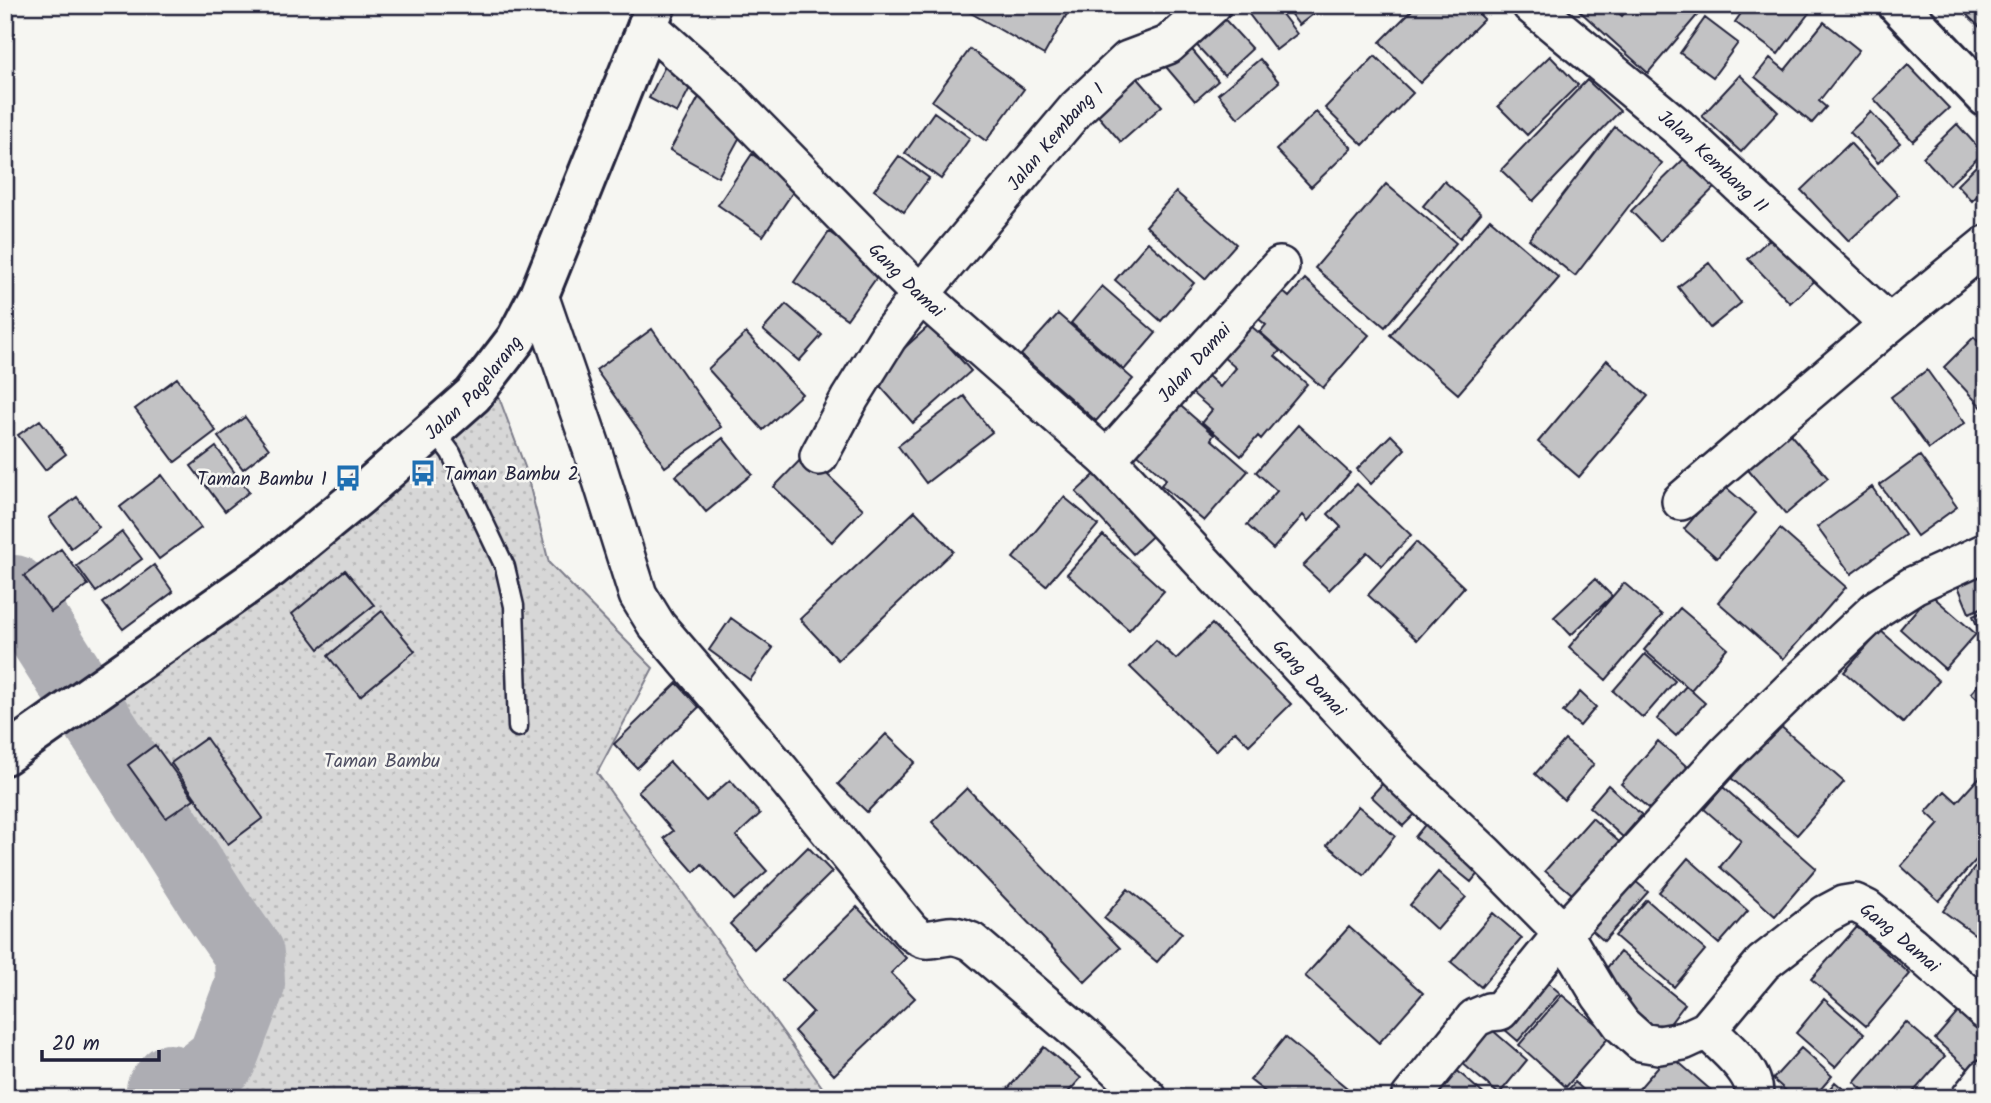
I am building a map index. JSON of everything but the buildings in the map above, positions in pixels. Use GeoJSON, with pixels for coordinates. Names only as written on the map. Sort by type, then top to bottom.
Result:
{"type":"FeatureCollection","features":[{"type":"Feature","properties":{"kind":"street","name":"Jalan Kembang I"},"geometry":{"type":"LineString","coordinates":[[819,456],[875,358],[920,295],[1077,108],[1128,60],[1168,45],[1212,5]]}},
{"type":"Feature","properties":{"kind":"street","name":"Jalan Kembang II"},"geometry":{"type":"LineString","coordinates":[[1531,5],[1679,128],[1889,324]]}},
{"type":"Feature","properties":{"kind":"street"},"geometry":{"type":"LineString","coordinates":[[1898,5],[1986,97]]}},
{"type":"Feature","properties":{"kind":"street","name":"Gang Damai"},"geometry":{"type":"LineString","coordinates":[[651,15],[716,86],[920,295],[1107,459],[1396,770],[1477,846],[1563,933],[1600,995],[1622,1025],[1641,1042],[1659,1045],[1683,1041],[1707,1030],[1763,963],[1826,914],[1843,905],[1855,903],[1867,909],[1910,944],[1986,1011]]}},
{"type":"Feature","properties":{"kind":"street","name":"Jalan Pagelarang"},"geometry":{"type":"LineString","coordinates":[[5,755],[271,568],[473,395],[516,339],[539,295],[651,15]]}},
{"type":"Feature","properties":{"kind":"street"},"geometry":{"type":"LineString","coordinates":[[1681,500],[1986,245]]}},
{"type":"Feature","properties":{"kind":"street","name":"Jalan Damai"},"geometry":{"type":"LineString","coordinates":[[1107,459],[1280,265]]}},
{"type":"Feature","properties":{"kind":"street"},"geometry":{"type":"LineString","coordinates":[[539,295],[635,585],[657,626],[780,770],[910,930],[921,940],[936,940],[949,936],[972,942],[1087,1040],[1148,1098]]}},
{"type":"Feature","properties":{"kind":"street"},"geometry":{"type":"LineString","coordinates":[[1410,1098],[1466,1027],[1483,1014],[1500,1011],[1563,933],[1727,753],[1795,685],[1878,608],[1914,585],[1986,552]]}},
{"type":"Feature","properties":{"kind":"street"},"geometry":{"type":"LineString","coordinates":[[1707,1030],[1745,1067],[1755,1092],[1753,1098]]}},
{"type":"Feature","properties":{"kind":"street"},"geometry":{"type":"LineString","coordinates":[[1970,1098],[1986,1078]]}},
{"type":"Feature","properties":{"kind":"lane"},"geometry":{"type":"LineString","coordinates":[[434,430],[451,453],[505,567],[514,606],[519,727]]}},
{"type":"Feature","properties":{"kind":"green space","name":"Taman Bambu"},"geometry":{"type":"Polygon","coordinates":[[[494,384],[525,467],[549,563],[653,668],[597,773],[830,1098],[233,1098],[277,988],[84,711],[494,384]]]}},
{"type":"Feature","properties":{"kind":"waterway"},"geometry":{"type":"LineString","coordinates":[[14,590],[249,954],[250,985],[222,1059],[189,1085],[170,1079],[161,1090],[164,1098]]}},
{"type":"Feature","properties":{"kind":"place","name":"Taman Bambu 2"},"geometry":{"type":"Point","coordinates":[423,473]}},
{"type":"Feature","properties":{"kind":"place","name":"Taman Bambu 1"},"geometry":{"type":"Point","coordinates":[348,478]}}]}
